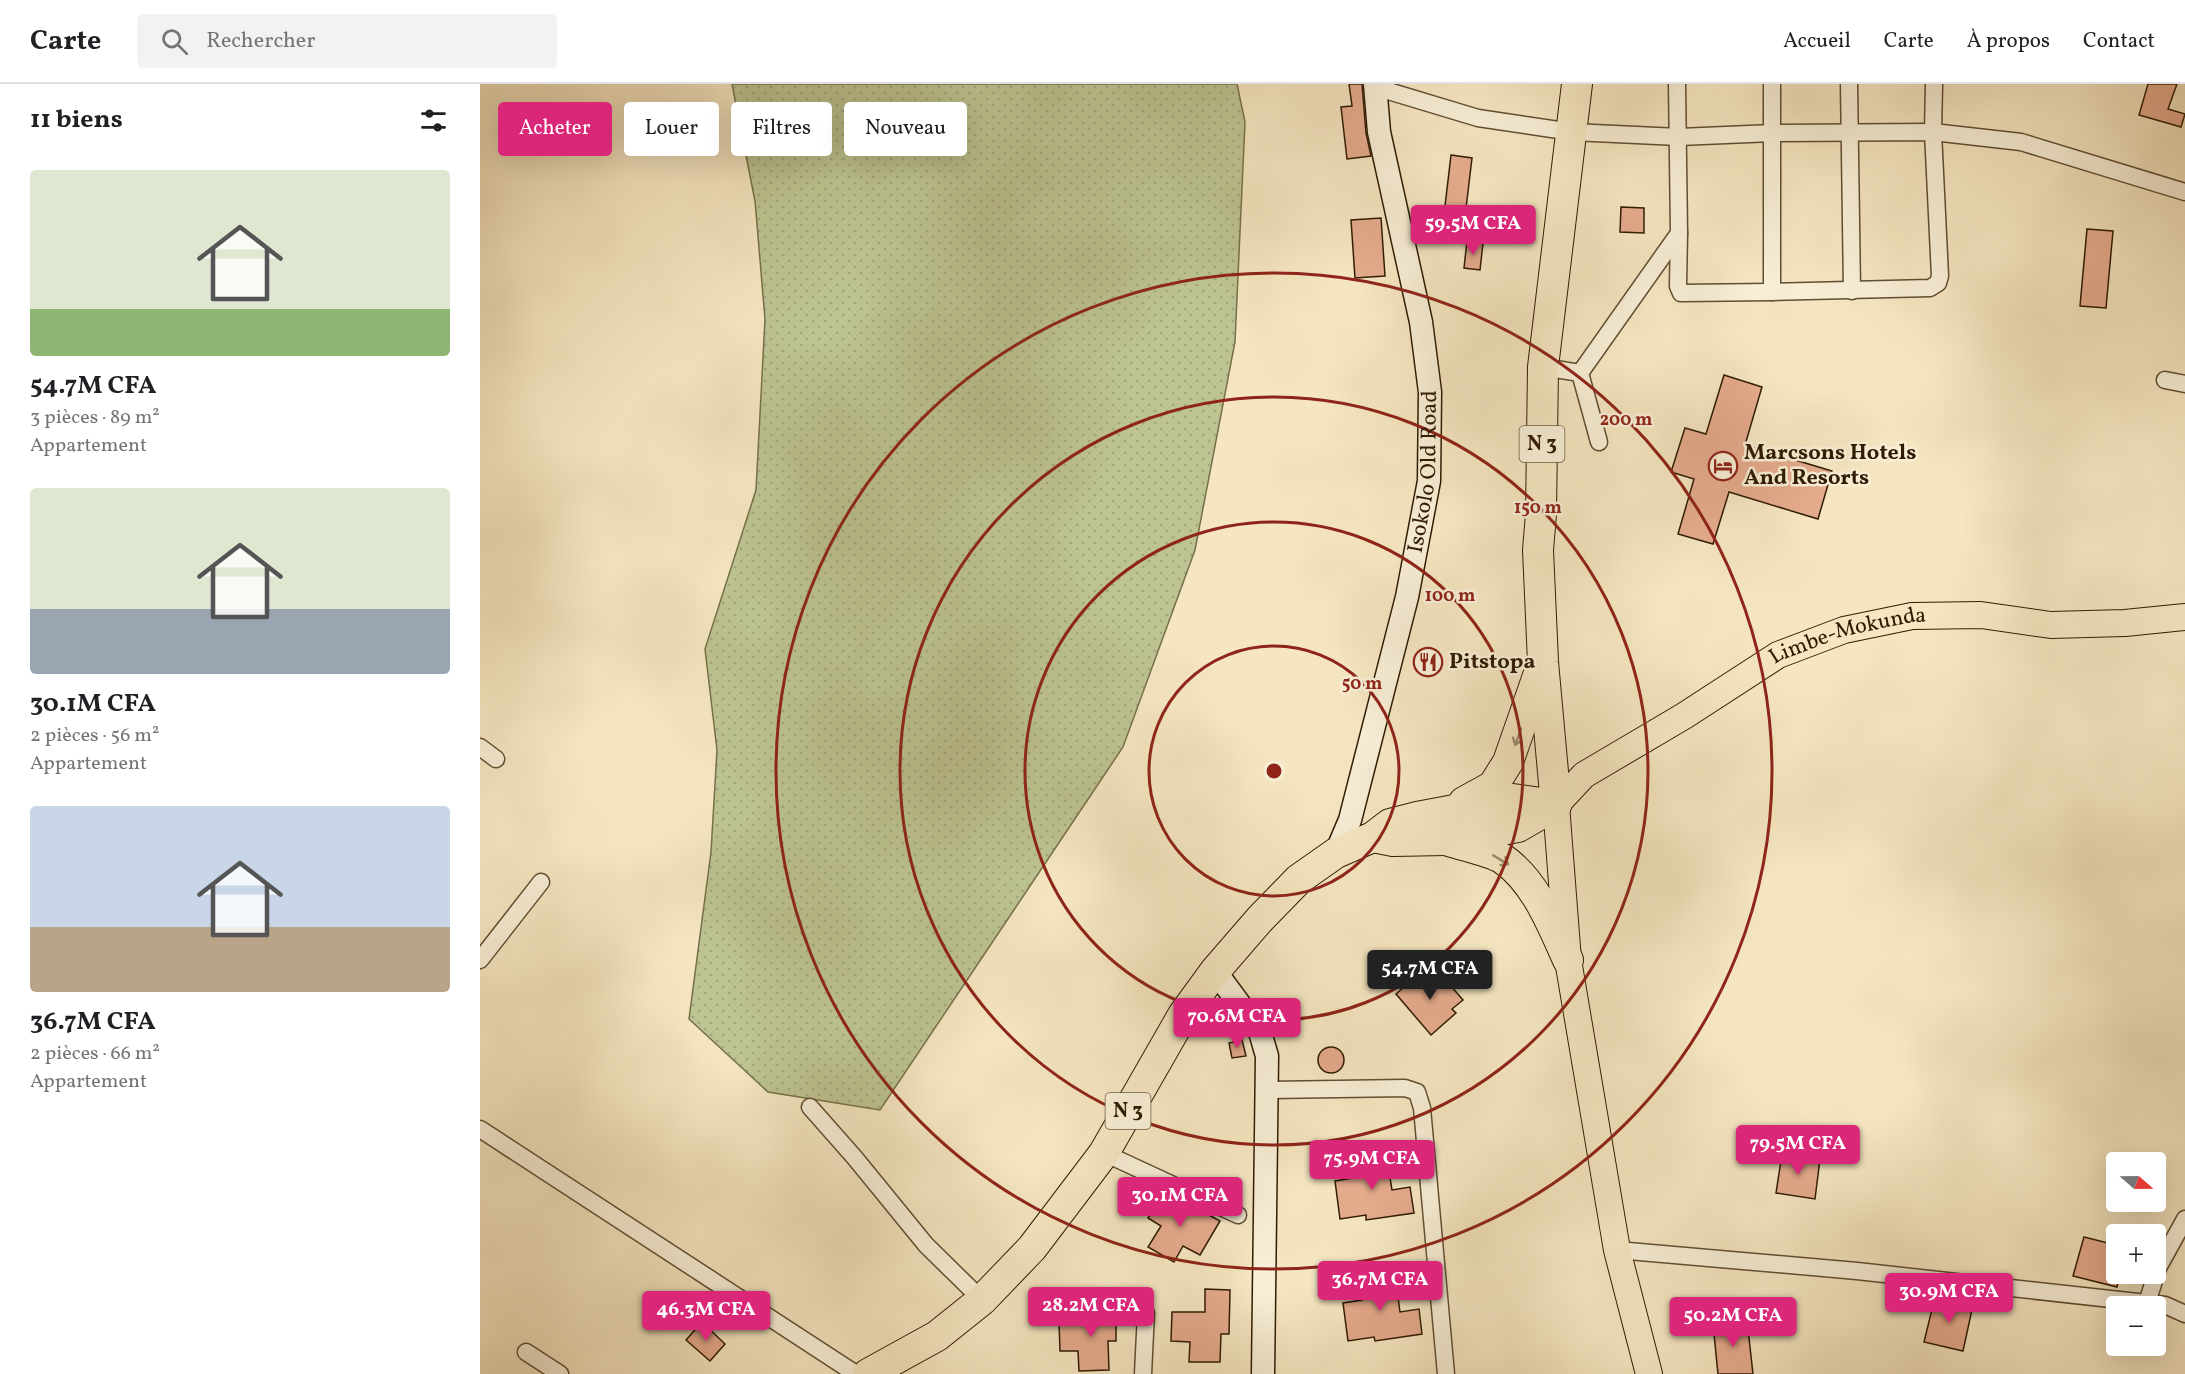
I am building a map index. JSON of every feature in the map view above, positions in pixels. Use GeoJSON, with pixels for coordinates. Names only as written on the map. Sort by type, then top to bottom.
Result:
{"type":"FeatureCollection","features":[{"type":"Feature","properties":{"kind":"highway","name":"N 3"},"geometry":{"type":"LineString","coordinates":[[868,1374],[937,1336],[982,1300],[1032,1248],[1104,1153],[1183,1015],[1215,971],[1260,919],[1299,879],[1336,853],[1373,837],[1390,824],[1445,826],[1513,799],[1556,805],[1543,662],[1538,550],[1541,514],[1543,367],[1577,84]]}},
{"type":"Feature","properties":{"kind":"highway"},"geometry":{"type":"LineString","coordinates":[[1543,662],[1508,762],[1493,786],[1445,826],[1501,858],[1524,878],[1547,914],[1568,960]]}},
{"type":"Feature","properties":{"kind":"main road","name":"Limbe-Mokunda"},"geometry":{"type":"LineString","coordinates":[[1556,805],[1584,775],[1684,717],[1778,655],[1844,630],[1912,616],[1981,615],[2051,625],[2125,623],[2185,617]]}},
{"type":"Feature","properties":{"kind":"main road"},"geometry":{"type":"LineString","coordinates":[[1556,805],[1568,960],[1617,1250],[1649,1374]]}},
{"type":"Feature","properties":{"kind":"street"},"geometry":{"type":"LineString","coordinates":[[1677,84],[1678,286],[1681,293],[1930,288],[1938,283],[1940,276],[1934,84]]}},
{"type":"Feature","properties":{"kind":"street"},"geometry":{"type":"LineString","coordinates":[[1772,84],[1772,292]]}},
{"type":"Feature","properties":{"kind":"street"},"geometry":{"type":"LineString","coordinates":[[1849,84],[1852,291]]}},
{"type":"Feature","properties":{"kind":"street"},"geometry":{"type":"LineString","coordinates":[[1375,86],[1478,118],[1572,132],[1679,137],[1773,132],[1934,132],[2021,142],[2185,192]]}},
{"type":"Feature","properties":{"kind":"street","name":"Isokolo Old Road"},"geometry":{"type":"LineString","coordinates":[[1336,853],[1350,820],[1407,597],[1429,480],[1430,392],[1423,334],[1379,132],[1375,86]]}},
{"type":"Feature","properties":{"kind":"street"},"geometry":{"type":"LineString","coordinates":[[1580,373],[1679,233]]}},
{"type":"Feature","properties":{"kind":"street"},"geometry":{"type":"LineString","coordinates":[[1543,367],[1580,373]]}},
{"type":"Feature","properties":{"kind":"street"},"geometry":{"type":"LineString","coordinates":[[1580,373],[1599,442]]}},
{"type":"Feature","properties":{"kind":"street"},"geometry":{"type":"LineString","coordinates":[[2165,380],[2185,384]]}},
{"type":"Feature","properties":{"kind":"street"},"geometry":{"type":"LineString","coordinates":[[480,747],[496,759]]}},
{"type":"Feature","properties":{"kind":"street"},"geometry":{"type":"LineString","coordinates":[[480,960],[541,882]]}},
{"type":"Feature","properties":{"kind":"street"},"geometry":{"type":"LineString","coordinates":[[1215,971],[1260,1032],[1267,1056],[1263,1374]]}},
{"type":"Feature","properties":{"kind":"street"},"geometry":{"type":"LineString","coordinates":[[1267,1090],[1405,1088],[1417,1092],[1422,1108],[1446,1374]]}},
{"type":"Feature","properties":{"kind":"street"},"geometry":{"type":"LineString","coordinates":[[810,1107],[926,1245],[982,1300]]}},
{"type":"Feature","properties":{"kind":"street"},"geometry":{"type":"LineString","coordinates":[[480,1129],[856,1374]]}},
{"type":"Feature","properties":{"kind":"street"},"geometry":{"type":"LineString","coordinates":[[1104,1153],[1238,1215]]}},
{"type":"Feature","properties":{"kind":"street"},"geometry":{"type":"LineString","coordinates":[[2149,1296],[2158,1268],[2185,1219]]}},
{"type":"Feature","properties":{"kind":"street"},"geometry":{"type":"LineString","coordinates":[[1617,1250],[1857,1271],[2106,1298]]}},
{"type":"Feature","properties":{"kind":"street"},"geometry":{"type":"LineString","coordinates":[[2166,1305],[2185,1314]]}},
{"type":"Feature","properties":{"kind":"street"},"geometry":{"type":"LineString","coordinates":[[1143,1374],[1146,1313]]}},
{"type":"Feature","properties":{"kind":"street"},"geometry":{"type":"LineString","coordinates":[[526,1352],[560,1374]]}},
{"type":"Feature","properties":{"kind":"green space"},"geometry":{"type":"Polygon","coordinates":[[[732,84],[1237,84],[1245,122],[1235,342],[1195,550],[1123,747],[880,1110],[768,1092],[689,1019],[711,852],[717,750],[705,649],[756,490],[765,319],[755,201],[746,156],[832,156],[832,102],[736,102],[732,84]]]}},
{"type":"Feature","properties":{"kind":"building"},"geometry":{"type":"Polygon","coordinates":[[[1349,84],[1362,84],[1366,133],[1371,156],[1347,159],[1341,107],[1352,106],[1349,84]]]}},
{"type":"Feature","properties":{"kind":"building"},"geometry":{"type":"Polygon","coordinates":[[[2148,84],[2177,84],[2168,109],[2185,114],[2181,127],[2139,115],[2148,84]]]}},
{"type":"Feature","properties":{"kind":"building"},"geometry":{"type":"Polygon","coordinates":[[[1451,155],[1472,158],[1464,225],[1443,223],[1451,155]]]}},
{"type":"Feature","properties":{"kind":"building"},"geometry":{"type":"Polygon","coordinates":[[[1621,207],[1644,208],[1644,233],[1620,232],[1621,207]]]}},
{"type":"Feature","properties":{"kind":"building"},"geometry":{"type":"Polygon","coordinates":[[[1381,218],[1385,276],[1355,278],[1351,220],[1381,218]]]}},
{"type":"Feature","properties":{"kind":"building"},"geometry":{"type":"Polygon","coordinates":[[[2087,229],[2113,231],[2106,308],[2080,306],[2087,229]]]}},
{"type":"Feature","properties":{"kind":"building"},"geometry":{"type":"Polygon","coordinates":[[[1467,241],[1483,243],[1480,270],[1464,268],[1467,241]]]}},
{"type":"Feature","properties":{"kind":"building"},"geometry":{"type":"Polygon","coordinates":[[[1724,375],[1762,387],[1745,445],[1832,471],[1818,519],[1729,492],[1713,544],[1678,534],[1694,479],[1671,472],[1685,428],[1706,434],[1724,375]]]}},
{"type":"Feature","properties":{"kind":"building"},"geometry":{"type":"Polygon","coordinates":[[[1437,970],[1463,1000],[1452,1009],[1456,1013],[1431,1035],[1396,994],[1419,974],[1425,981],[1437,970]]]}},
{"type":"Feature","properties":{"kind":"building"},"geometry":{"type":"Polygon","coordinates":[[[1242,1040],[1246,1056],[1232,1058],[1229,1043],[1242,1040]]]}},
{"type":"Feature","properties":{"kind":"building"},"geometry":{"type":"Polygon","coordinates":[[[1331,1047],[1340,1051],[1344,1060],[1340,1069],[1331,1073],[1322,1069],[1318,1060],[1322,1051],[1331,1047]]]}},
{"type":"Feature","properties":{"kind":"building"},"geometry":{"type":"Polygon","coordinates":[[[1386,1152],[1392,1190],[1410,1187],[1414,1213],[1366,1220],[1366,1215],[1340,1219],[1335,1181],[1354,1178],[1351,1158],[1386,1152]]]}},
{"type":"Feature","properties":{"kind":"building"},"geometry":{"type":"Polygon","coordinates":[[[1782,1154],[1820,1159],[1815,1199],[1776,1193],[1782,1154]]]}},
{"type":"Feature","properties":{"kind":"building"},"geometry":{"type":"Polygon","coordinates":[[[1163,1193],[1185,1206],[1187,1203],[1220,1221],[1200,1255],[1183,1246],[1174,1262],[1148,1247],[1161,1226],[1148,1218],[1163,1193]]]}},
{"type":"Feature","properties":{"kind":"building"},"geometry":{"type":"Polygon","coordinates":[[[2084,1237],[2106,1242],[2106,1284],[2118,1284],[2117,1287],[2073,1276],[2084,1237]]]}},
{"type":"Feature","properties":{"kind":"building"},"geometry":{"type":"Polygon","coordinates":[[[1395,1274],[1400,1312],[1419,1309],[1422,1334],[1375,1341],[1374,1337],[1348,1341],[1343,1303],[1362,1300],[1359,1279],[1395,1274]]]}},
{"type":"Feature","properties":{"kind":"building"},"geometry":{"type":"Polygon","coordinates":[[[1205,1289],[1230,1290],[1229,1334],[1221,1334],[1220,1362],[1189,1362],[1190,1342],[1171,1341],[1172,1312],[1205,1312],[1205,1289]]]}},
{"type":"Feature","properties":{"kind":"building"},"geometry":{"type":"Polygon","coordinates":[[[1935,1297],[1973,1305],[1963,1351],[1924,1342],[1935,1297]]]}},
{"type":"Feature","properties":{"kind":"building"},"geometry":{"type":"Polygon","coordinates":[[[1116,1304],[1116,1341],[1108,1341],[1109,1370],[1079,1371],[1078,1351],[1060,1351],[1059,1322],[1092,1321],[1092,1305],[1116,1304]]]}},
{"type":"Feature","properties":{"kind":"building"},"geometry":{"type":"Polygon","coordinates":[[[1747,1320],[1753,1374],[1718,1374],[1713,1324],[1747,1320]]]}},
{"type":"Feature","properties":{"kind":"building"},"geometry":{"type":"Polygon","coordinates":[[[702,1322],[725,1344],[710,1361],[686,1340],[702,1322]]]}},
{"type":"Feature","properties":{"kind":"place","name":"Marcsons Hotels And Resorts"},"geometry":{"type":"Point","coordinates":[1723,466]}},
{"type":"Feature","properties":{"kind":"place","name":"Pitstopa"},"geometry":{"type":"Point","coordinates":[1428,662]}}]}
